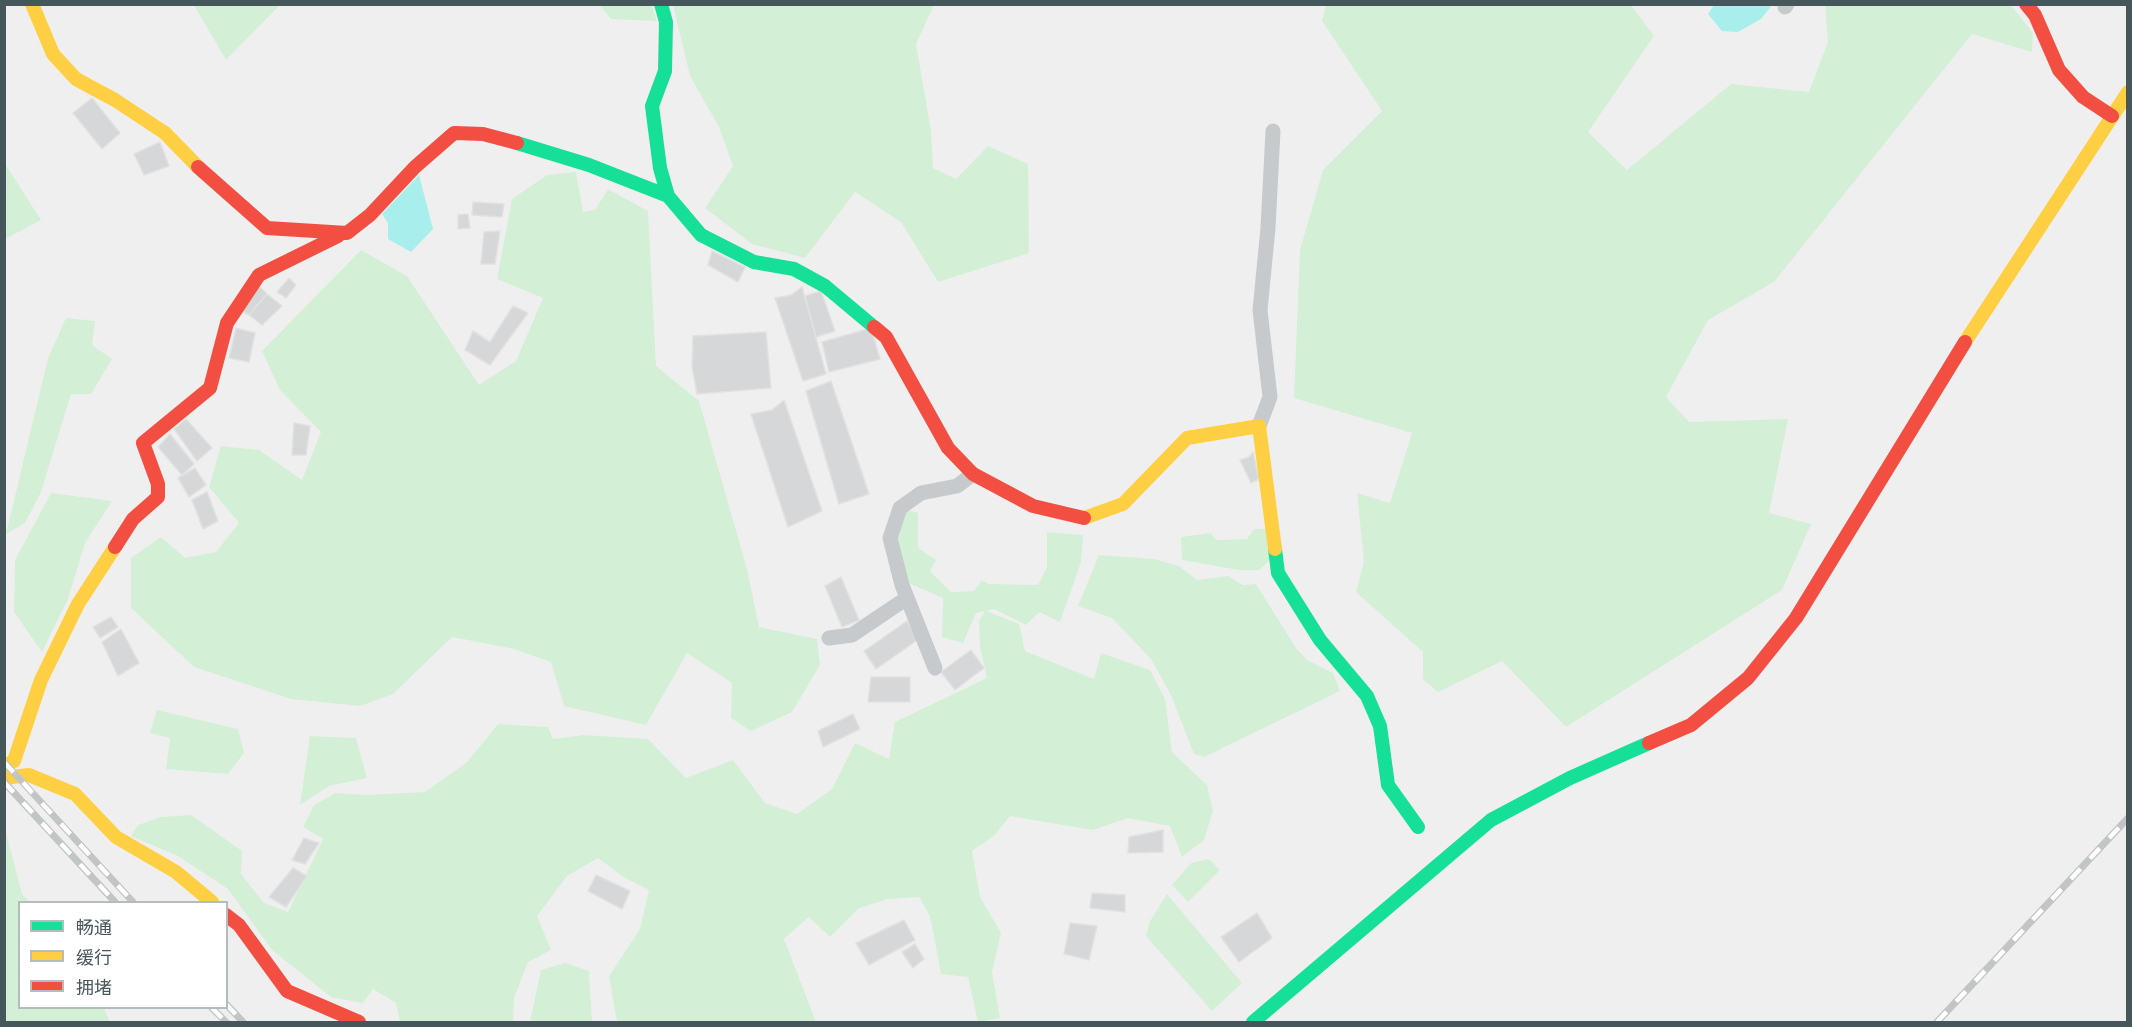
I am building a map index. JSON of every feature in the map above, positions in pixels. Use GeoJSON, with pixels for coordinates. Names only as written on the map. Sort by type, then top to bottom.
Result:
{"type":"FeatureCollection","features":[{"type":"Feature","properties":{"kind":"street"},"geometry":{"type":"LineString","coordinates":[[32,4],[53,54],[76,79],[115,100],[165,133],[200,169],[267,228],[347,233]]}},
{"type":"Feature","properties":{"kind":"street"},"geometry":{"type":"LineString","coordinates":[[661,4],[666,22],[665,71],[652,106],[660,168],[668,196],[701,235],[754,262],[795,269],[825,286],[886,337],[948,448],[974,474],[1034,506],[1085,518],[1123,504],[1187,438],[1259,426]]}},
{"type":"Feature","properties":{"kind":"street"},"geometry":{"type":"LineString","coordinates":[[2026,4],[2035,15],[2059,70],[2083,97],[2112,116]]}},
{"type":"Feature","properties":{"kind":"street"},"geometry":{"type":"LineString","coordinates":[[1253,1023],[1491,820],[1570,778],[1691,724],[1748,678],[1796,618],[1950,367],[2127,92]]}},
{"type":"Feature","properties":{"kind":"street"},"geometry":{"type":"LineString","coordinates":[[1273,131],[1268,228],[1260,310],[1270,397],[1259,426],[1278,573],[1320,640],[1367,696],[1380,726],[1388,785],[1418,827]]}},
{"type":"Feature","properties":{"kind":"street"},"geometry":{"type":"LineString","coordinates":[[4,766],[14,761],[41,680],[78,604],[133,519],[158,496],[158,484],[143,443],[210,388],[227,324],[259,275],[347,233],[369,215],[415,167],[454,133],[483,134],[529,146],[589,165],[668,196]]}},
{"type":"Feature","properties":{"kind":"street"},"geometry":{"type":"LineString","coordinates":[[935,668],[907,598],[890,538],[900,508],[921,493],[957,486],[974,474]]}},
{"type":"Feature","properties":{"kind":"street"},"geometry":{"type":"LineString","coordinates":[[829,638],[852,635],[907,598]]}},
{"type":"Feature","properties":{"kind":"street"},"geometry":{"type":"LineString","coordinates":[[4,778],[29,775],[75,794],[116,837],[176,872],[210,901]]}},
{"type":"Feature","properties":{"kind":"street"},"geometry":{"type":"LineString","coordinates":[[228,917],[239,926],[287,991],[359,1023]]}},
{"type":"Feature","properties":{"kind":"green space"},"geometry":{"type":"Polygon","coordinates":[[[194,5],[280,5],[226,60],[194,5]]]}},
{"type":"Feature","properties":{"kind":"green space"},"geometry":{"type":"Polygon","coordinates":[[[599,5],[651,5],[657,21],[611,19],[599,5]]]}},
{"type":"Feature","properties":{"kind":"green space"},"geometry":{"type":"Polygon","coordinates":[[[673,5],[934,5],[916,44],[931,131],[933,168],[956,179],[988,146],[1028,164],[1029,253],[938,282],[901,222],[855,192],[805,258],[752,244],[705,208],[733,166],[719,127],[690,76],[673,5]]]}},
{"type":"Feature","properties":{"kind":"green space"},"geometry":{"type":"Polygon","coordinates":[[[1326,5],[1631,5],[1654,36],[1588,132],[1627,170],[1731,84],[1809,92],[1828,42],[1825,5],[2011,5],[2033,33],[2032,52],[1972,34],[1774,282],[1708,320],[1666,397],[1689,422],[1788,419],[1769,513],[1811,524],[1782,590],[1566,727],[1502,661],[1438,692],[1423,679],[1423,652],[1356,592],[1364,562],[1357,493],[1390,503],[1412,433],[1294,398],[1300,250],[1323,170],[1382,111],[1322,21],[1326,5]]]}},
{"type":"Feature","properties":{"kind":"green space"},"geometry":{"type":"Polygon","coordinates":[[[4,162],[41,220],[5,239],[4,239],[4,162]]]}},
{"type":"Feature","properties":{"kind":"green space"},"geometry":{"type":"Polygon","coordinates":[[[576,172],[583,212],[595,210],[608,189],[648,211],[656,366],[699,401],[747,569],[759,627],[817,639],[820,665],[792,712],[751,731],[731,718],[732,683],[687,653],[646,725],[564,706],[551,662],[514,649],[452,637],[393,694],[360,706],[291,699],[194,667],[131,608],[131,558],[161,537],[185,558],[216,552],[239,523],[209,487],[221,446],[259,450],[302,480],[321,432],[280,390],[262,351],[361,250],[407,276],[479,385],[516,361],[543,298],[497,279],[512,199],[547,175],[576,172]]]}},
{"type":"Feature","properties":{"kind":"green space"},"geometry":{"type":"Polygon","coordinates":[[[66,318],[95,321],[92,345],[112,359],[91,394],[71,394],[41,492],[25,523],[6,534],[48,358],[66,318]]]}},
{"type":"Feature","properties":{"kind":"green space"},"geometry":{"type":"Polygon","coordinates":[[[51,493],[112,501],[85,543],[68,599],[42,652],[14,612],[15,560],[51,493]]]}},
{"type":"Feature","properties":{"kind":"green space"},"geometry":{"type":"Polygon","coordinates":[[[900,508],[918,513],[918,548],[936,560],[930,571],[951,592],[974,591],[982,580],[988,584],[1038,585],[1047,567],[1047,532],[1083,535],[1081,562],[1060,622],[1039,612],[1026,625],[994,609],[986,611],[1019,624],[1025,651],[1094,679],[1101,653],[1150,670],[1165,699],[1172,752],[1207,785],[1213,811],[1204,840],[1182,857],[1170,826],[1128,818],[1093,830],[1010,816],[995,835],[972,851],[980,897],[1001,933],[992,972],[1000,1018],[978,1022],[968,977],[941,974],[930,916],[919,897],[888,899],[859,908],[830,937],[809,917],[784,939],[816,1022],[617,1022],[609,976],[640,929],[649,890],[625,878],[598,858],[567,876],[537,916],[551,950],[528,962],[514,998],[513,1022],[400,1022],[396,1003],[373,989],[363,1003],[331,997],[272,950],[228,889],[178,856],[131,836],[138,825],[161,817],[191,815],[242,851],[241,874],[264,903],[288,912],[323,839],[303,827],[314,805],[335,793],[366,795],[425,792],[466,763],[498,724],[548,727],[553,739],[583,735],[648,739],[686,778],[733,760],[765,803],[797,814],[832,789],[855,743],[889,759],[895,722],[987,678],[980,647],[979,621],[985,611],[976,613],[963,643],[942,637],[943,598],[908,583],[890,538],[900,508]]]}},
{"type":"Feature","properties":{"kind":"green space"},"geometry":{"type":"Polygon","coordinates":[[[1254,529],[1269,529],[1269,561],[1259,570],[1239,570],[1182,560],[1181,537],[1210,533],[1217,540],[1247,539],[1254,529]]]}},
{"type":"Feature","properties":{"kind":"green space"},"geometry":{"type":"Polygon","coordinates":[[[1099,555],[1154,559],[1179,566],[1197,580],[1228,576],[1243,585],[1256,584],[1296,648],[1307,660],[1333,673],[1340,691],[1204,757],[1194,754],[1171,695],[1151,659],[1112,618],[1078,606],[1099,555]]]}},
{"type":"Feature","properties":{"kind":"green space"},"geometry":{"type":"Polygon","coordinates":[[[157,710],[238,729],[244,753],[228,774],[166,769],[170,738],[150,733],[157,710]]]}},
{"type":"Feature","properties":{"kind":"green space"},"geometry":{"type":"Polygon","coordinates":[[[310,736],[356,738],[367,778],[329,786],[300,805],[310,736]]]}},
{"type":"Feature","properties":{"kind":"green space"},"geometry":{"type":"Polygon","coordinates":[[[4,824],[22,894],[29,901],[18,901],[18,1009],[104,1009],[110,1022],[5,1022],[4,824]]]}},
{"type":"Feature","properties":{"kind":"green space"},"geometry":{"type":"Polygon","coordinates":[[[1209,859],[1220,870],[1188,902],[1172,885],[1191,863],[1209,859]]]}},
{"type":"Feature","properties":{"kind":"green space"},"geometry":{"type":"Polygon","coordinates":[[[1167,894],[1242,983],[1212,1011],[1146,936],[1150,921],[1167,894]]]}},
{"type":"Feature","properties":{"kind":"green space"},"geometry":{"type":"Polygon","coordinates":[[[565,963],[589,971],[592,1022],[530,1022],[541,970],[565,963]]]}},
{"type":"Feature","properties":{"kind":"water"},"geometry":{"type":"Polygon","coordinates":[[[1714,5],[1772,5],[1761,19],[1738,32],[1722,31],[1708,14],[1714,5]]]}},
{"type":"Feature","properties":{"kind":"water"},"geometry":{"type":"Polygon","coordinates":[[[419,175],[433,229],[411,252],[388,239],[388,223],[382,214],[419,175]]]}},
{"type":"Feature","properties":{"kind":"building"},"geometry":{"type":"Polygon","coordinates":[[[92,98],[120,133],[102,149],[73,113],[92,98]]]}},
{"type":"Feature","properties":{"kind":"building"},"geometry":{"type":"Polygon","coordinates":[[[160,142],[169,166],[144,175],[134,154],[160,142]]]}},
{"type":"Feature","properties":{"kind":"building"},"geometry":{"type":"Polygon","coordinates":[[[473,202],[504,204],[502,217],[472,215],[473,202]]]}},
{"type":"Feature","properties":{"kind":"building"},"geometry":{"type":"Polygon","coordinates":[[[468,214],[470,228],[458,229],[458,215],[468,214]]]}},
{"type":"Feature","properties":{"kind":"building"},"geometry":{"type":"Polygon","coordinates":[[[500,231],[495,264],[481,264],[484,232],[500,231]]]}},
{"type":"Feature","properties":{"kind":"building"},"geometry":{"type":"Polygon","coordinates":[[[712,251],[745,267],[738,282],[708,265],[712,251]]]}},
{"type":"Feature","properties":{"kind":"building"},"geometry":{"type":"Polygon","coordinates":[[[289,278],[296,285],[286,298],[277,292],[289,278]]]}},
{"type":"Feature","properties":{"kind":"building"},"geometry":{"type":"Polygon","coordinates":[[[259,286],[267,294],[249,315],[241,310],[259,286]]]}},
{"type":"Feature","properties":{"kind":"building"},"geometry":{"type":"Polygon","coordinates":[[[802,287],[826,374],[803,381],[775,298],[791,295],[802,287]]]}},
{"type":"Feature","properties":{"kind":"building"},"geometry":{"type":"Polygon","coordinates":[[[821,291],[835,331],[816,337],[805,296],[821,291]]]}},
{"type":"Feature","properties":{"kind":"building"},"geometry":{"type":"Polygon","coordinates":[[[267,294],[282,306],[262,325],[249,315],[267,294]]]}},
{"type":"Feature","properties":{"kind":"building"},"geometry":{"type":"Polygon","coordinates":[[[513,306],[528,313],[490,365],[465,350],[473,331],[490,342],[513,306]]]}},
{"type":"Feature","properties":{"kind":"building"},"geometry":{"type":"Polygon","coordinates":[[[236,328],[255,333],[249,362],[229,358],[236,328]]]}},
{"type":"Feature","properties":{"kind":"building"},"geometry":{"type":"Polygon","coordinates":[[[871,328],[880,359],[829,372],[822,342],[871,328]]]}},
{"type":"Feature","properties":{"kind":"building"},"geometry":{"type":"Polygon","coordinates":[[[766,332],[771,388],[697,394],[692,367],[693,336],[766,332]]]}},
{"type":"Feature","properties":{"kind":"building"},"geometry":{"type":"Polygon","coordinates":[[[831,381],[869,494],[839,504],[806,391],[831,381]]]}},
{"type":"Feature","properties":{"kind":"building"},"geometry":{"type":"Polygon","coordinates":[[[784,400],[822,511],[788,527],[751,414],[772,410],[784,400]]]}},
{"type":"Feature","properties":{"kind":"building"},"geometry":{"type":"Polygon","coordinates":[[[186,419],[212,448],[197,461],[174,429],[186,419]]]}},
{"type":"Feature","properties":{"kind":"building"},"geometry":{"type":"Polygon","coordinates":[[[294,423],[310,426],[306,455],[292,455],[294,423]]]}},
{"type":"Feature","properties":{"kind":"building"},"geometry":{"type":"Polygon","coordinates":[[[170,434],[194,464],[182,475],[158,447],[170,434]]]}},
{"type":"Feature","properties":{"kind":"building"},"geometry":{"type":"Polygon","coordinates":[[[1253,452],[1259,479],[1251,483],[1240,460],[1249,457],[1253,452]]]}},
{"type":"Feature","properties":{"kind":"building"},"geometry":{"type":"Polygon","coordinates":[[[195,468],[206,485],[189,497],[178,478],[195,468]]]}},
{"type":"Feature","properties":{"kind":"building"},"geometry":{"type":"Polygon","coordinates":[[[207,492],[218,521],[203,529],[192,500],[207,492]]]}},
{"type":"Feature","properties":{"kind":"building"},"geometry":{"type":"Polygon","coordinates":[[[841,577],[859,620],[842,627],[825,586],[841,577]]]}},
{"type":"Feature","properties":{"kind":"building"},"geometry":{"type":"Polygon","coordinates":[[[111,617],[118,627],[100,638],[93,627],[111,617]]]}},
{"type":"Feature","properties":{"kind":"building"},"geometry":{"type":"Polygon","coordinates":[[[907,621],[919,639],[876,669],[864,651],[907,621]]]}},
{"type":"Feature","properties":{"kind":"building"},"geometry":{"type":"Polygon","coordinates":[[[121,629],[139,663],[118,676],[102,642],[121,629]]]}},
{"type":"Feature","properties":{"kind":"building"},"geometry":{"type":"Polygon","coordinates":[[[971,650],[984,668],[955,690],[941,672],[971,650]]]}},
{"type":"Feature","properties":{"kind":"building"},"geometry":{"type":"Polygon","coordinates":[[[871,677],[910,677],[910,702],[868,702],[871,677]]]}},
{"type":"Feature","properties":{"kind":"building"},"geometry":{"type":"Polygon","coordinates":[[[853,714],[860,729],[823,747],[818,731],[853,714]]]}},
{"type":"Feature","properties":{"kind":"building"},"geometry":{"type":"Polygon","coordinates":[[[1163,830],[1163,852],[1128,853],[1129,837],[1163,830]]]}},
{"type":"Feature","properties":{"kind":"building"},"geometry":{"type":"Polygon","coordinates":[[[304,838],[319,843],[305,864],[292,860],[304,838]]]}},
{"type":"Feature","properties":{"kind":"building"},"geometry":{"type":"Polygon","coordinates":[[[293,868],[307,876],[286,907],[269,897],[293,868]]]}},
{"type":"Feature","properties":{"kind":"building"},"geometry":{"type":"Polygon","coordinates":[[[596,875],[630,891],[622,909],[588,891],[596,875]]]}},
{"type":"Feature","properties":{"kind":"building"},"geometry":{"type":"Polygon","coordinates":[[[1092,893],[1125,895],[1125,912],[1090,908],[1092,893]]]}},
{"type":"Feature","properties":{"kind":"building"},"geometry":{"type":"Polygon","coordinates":[[[1257,913],[1272,938],[1239,962],[1221,937],[1257,913]]]}},
{"type":"Feature","properties":{"kind":"building"},"geometry":{"type":"Polygon","coordinates":[[[904,920],[915,940],[869,965],[856,943],[904,920]]]}},
{"type":"Feature","properties":{"kind":"building"},"geometry":{"type":"Polygon","coordinates":[[[1070,923],[1097,926],[1089,960],[1064,954],[1070,923]]]}},
{"type":"Feature","properties":{"kind":"building"},"geometry":{"type":"Polygon","coordinates":[[[915,944],[924,959],[913,968],[902,952],[915,944]]]}},
{"type":"Feature","properties":{"kind":"railway"},"geometry":{"type":"LineString","coordinates":[[4,762],[132,901]]}},
{"type":"Feature","properties":{"kind":"railway"},"geometry":{"type":"LineString","coordinates":[[4,782],[114,901]]}},
{"type":"Feature","properties":{"kind":"railway"},"geometry":{"type":"LineString","coordinates":[[1937,1022],[2128,818]]}},
{"type":"Feature","properties":{"kind":"railway"},"geometry":{"type":"LineString","coordinates":[[228,1006],[243,1022]]}},
{"type":"Feature","properties":{"kind":"railway"},"geometry":{"type":"LineString","coordinates":[[213,1009],[226,1022]]}},
{"type":"Feature","properties":{"kind":"traffic: fast"},"geometry":{"type":"LineString","coordinates":[[661,4],[666,22],[665,71],[652,106],[660,168],[668,196],[701,235],[754,262],[794,269],[825,286],[874,327]]}},
{"type":"Feature","properties":{"kind":"traffic: fast"},"geometry":{"type":"LineString","coordinates":[[517,143],[589,165],[668,196]]}},
{"type":"Feature","properties":{"kind":"traffic: fast"},"geometry":{"type":"LineString","coordinates":[[1275,549],[1278,573],[1320,640],[1367,696],[1380,726],[1388,785],[1418,827]]}},
{"type":"Feature","properties":{"kind":"traffic: fast"},"geometry":{"type":"LineString","coordinates":[[1253,1022],[1491,820],[1570,778],[1649,743]]}},
{"type":"Feature","properties":{"kind":"traffic: slow"},"geometry":{"type":"LineString","coordinates":[[32,4],[53,54],[76,79],[115,100],[165,133],[198,167]]}},
{"type":"Feature","properties":{"kind":"traffic: slow"},"geometry":{"type":"LineString","coordinates":[[1965,342],[2128,92]]}},
{"type":"Feature","properties":{"kind":"traffic: slow"},"geometry":{"type":"LineString","coordinates":[[1084,518],[1123,504],[1187,438],[1259,426],[1275,549]]}},
{"type":"Feature","properties":{"kind":"traffic: slow"},"geometry":{"type":"LineString","coordinates":[[4,766],[14,761],[41,680],[78,604],[115,547]]}},
{"type":"Feature","properties":{"kind":"traffic: slow"},"geometry":{"type":"LineString","coordinates":[[4,778],[29,775],[75,794],[116,837],[176,872],[211,901]]}},
{"type":"Feature","properties":{"kind":"traffic: jam"},"geometry":{"type":"LineString","coordinates":[[2026,4],[2035,15],[2059,70],[2083,97],[2112,116]]}},
{"type":"Feature","properties":{"kind":"traffic: jam"},"geometry":{"type":"LineString","coordinates":[[198,167],[267,228],[347,233],[370,215],[415,167],[454,133],[483,134],[517,143]]}},
{"type":"Feature","properties":{"kind":"traffic: jam"},"geometry":{"type":"LineString","coordinates":[[115,547],[133,519],[158,497],[158,484],[143,443],[210,388],[227,323],[259,275],[338,236]]}},
{"type":"Feature","properties":{"kind":"traffic: jam"},"geometry":{"type":"LineString","coordinates":[[874,327],[886,337],[948,448],[973,474],[1033,506],[1084,518]]}},
{"type":"Feature","properties":{"kind":"traffic: jam"},"geometry":{"type":"LineString","coordinates":[[1649,743],[1691,725],[1748,678],[1796,618],[1965,342]]}},
{"type":"Feature","properties":{"kind":"traffic: jam"},"geometry":{"type":"LineString","coordinates":[[228,917],[239,925],[287,991],[359,1022]]}}]}
